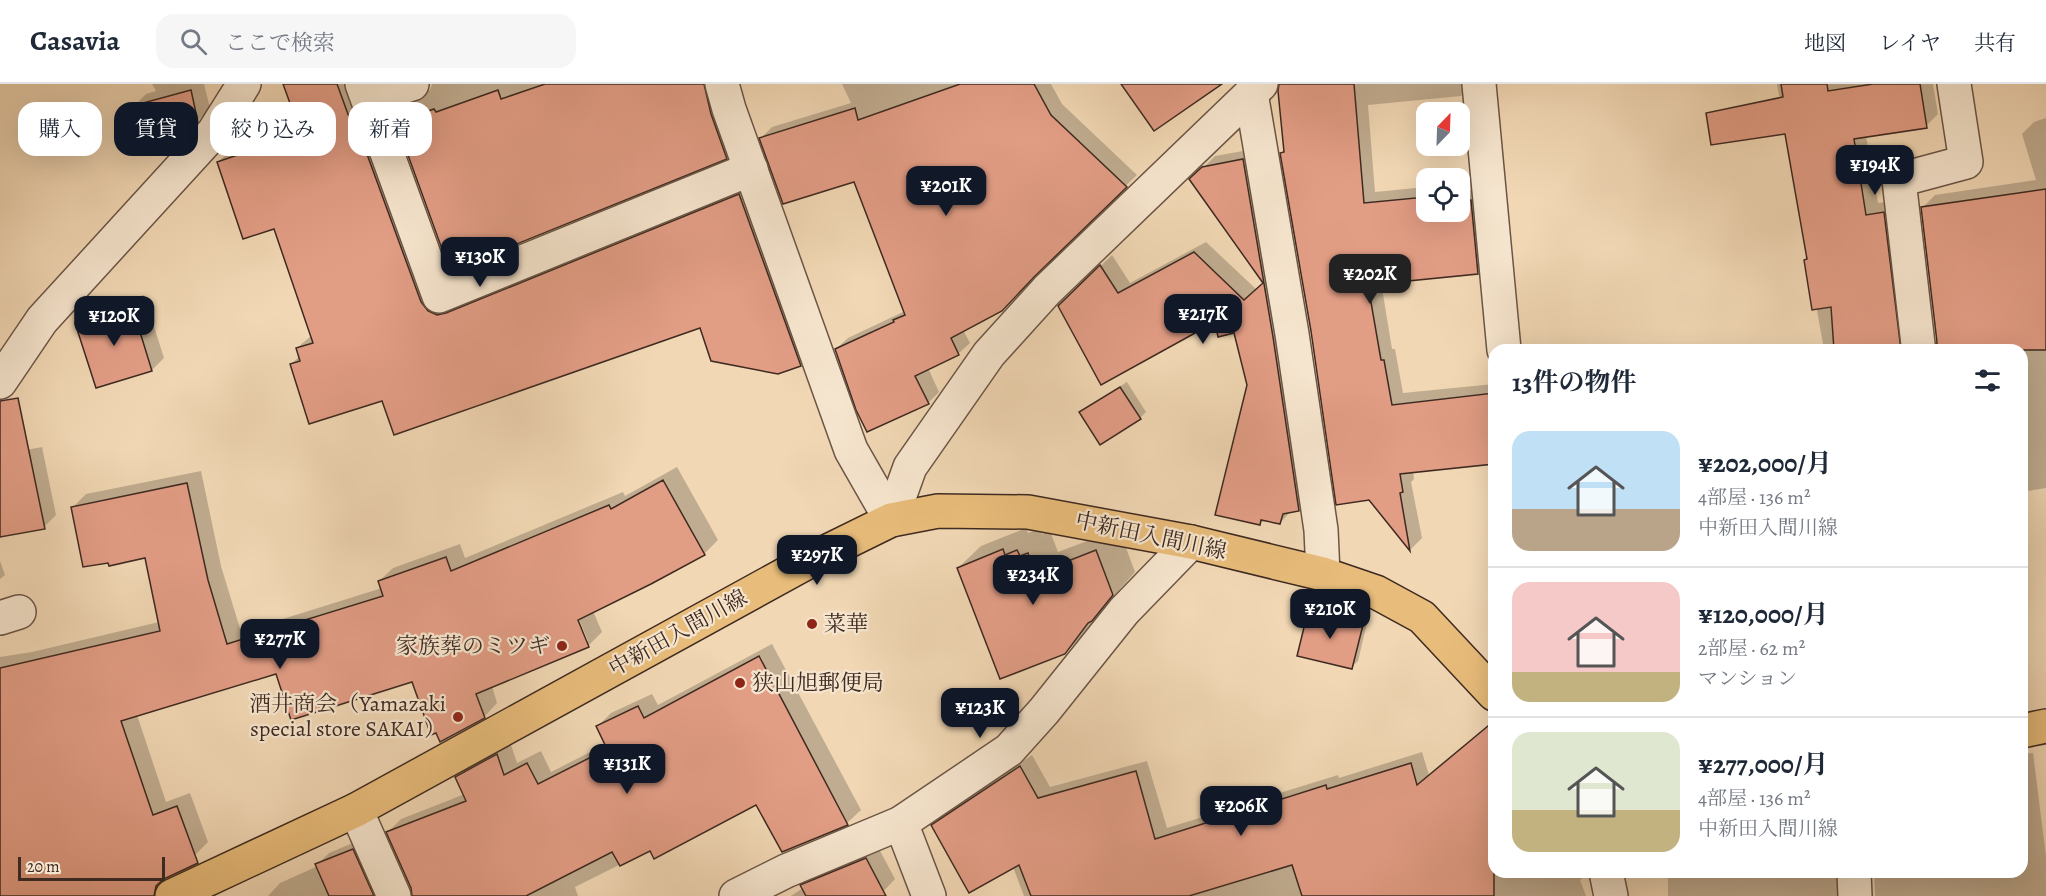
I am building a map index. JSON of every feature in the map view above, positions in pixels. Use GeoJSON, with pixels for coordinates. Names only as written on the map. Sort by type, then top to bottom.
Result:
{"type":"FeatureCollection","features":[{"type":"Feature","properties":{"kind":"main road","name":"中新田入間川線"},"geometry":{"type":"LineString","coordinates":[[172,896],[356,810],[824,553],[891,520],[938,511],[1028,513],[1191,542],[1323,574],[1376,592],[1422,617],[1488,688]]}},
{"type":"Feature","properties":{"kind":"main road"},"geometry":{"type":"LineString","coordinates":[[2028,730],[2046,726]]}},
{"type":"Feature","properties":{"kind":"street"},"geometry":{"type":"LineString","coordinates":[[0,382],[42,320],[213,133],[244,84]]}},
{"type":"Feature","properties":{"kind":"street"},"geometry":{"type":"LineString","coordinates":[[412,84],[365,92],[439,296],[751,169]]}},
{"type":"Feature","properties":{"kind":"street"},"geometry":{"type":"LineString","coordinates":[[722,84],[851,450],[891,520]]}},
{"type":"Feature","properties":{"kind":"street"},"geometry":{"type":"LineString","coordinates":[[1479,84],[1503,344]]}},
{"type":"Feature","properties":{"kind":"street"},"geometry":{"type":"LineString","coordinates":[[1918,344],[1899,180],[1966,162],[1954,84]]}},
{"type":"Feature","properties":{"kind":"street"},"geometry":{"type":"LineString","coordinates":[[891,520],[910,467],[989,354],[1047,290],[1256,88]]}},
{"type":"Feature","properties":{"kind":"street"},"geometry":{"type":"LineString","coordinates":[[1256,88],[1321,530],[1323,574]]}},
{"type":"Feature","properties":{"kind":"street"},"geometry":{"type":"LineString","coordinates":[[736,896],[786,871],[901,823],[1009,750],[1044,711],[1124,611],[1191,542]]}},
{"type":"Feature","properties":{"kind":"street"},"geometry":{"type":"LineString","coordinates":[[356,810],[394,896]]}},
{"type":"Feature","properties":{"kind":"street"},"geometry":{"type":"LineString","coordinates":[[901,823],[929,896]]}},
{"type":"Feature","properties":{"kind":"street"},"geometry":{"type":"LineString","coordinates":[[1607,878],[1611,896]]}},
{"type":"Feature","properties":{"kind":"street"},"geometry":{"type":"LineString","coordinates":[[1854,878],[1855,896]]}},
{"type":"Feature","properties":{"kind":"building"},"geometry":{"type":"Polygon","coordinates":[[[283,84],[337,84],[348,114],[348,156],[368,156],[421,302],[428,311],[437,315],[739,194],[801,366],[778,374],[711,361],[700,328],[394,435],[382,401],[309,424],[290,364],[300,361],[296,348],[313,343],[274,229],[243,239],[217,162],[235,156],[336,156],[336,102],[290,102],[283,84]]]}},
{"type":"Feature","properties":{"kind":"building"},"geometry":{"type":"Polygon","coordinates":[[[545,84],[704,84],[711,114],[727,159],[450,271],[408,156],[432,156],[432,110],[436,112],[498,90],[501,99],[545,84]]]}},
{"type":"Feature","properties":{"kind":"building"},"geometry":{"type":"Polygon","coordinates":[[[960,84],[1034,84],[1051,115],[1127,187],[1002,311],[951,338],[959,355],[915,376],[929,404],[867,432],[856,410],[835,349],[905,315],[854,182],[783,204],[759,138],[855,108],[858,120],[960,84]]]}},
{"type":"Feature","properties":{"kind":"building"},"geometry":{"type":"Polygon","coordinates":[[[1121,84],[1222,84],[1154,131],[1121,84]]]}},
{"type":"Feature","properties":{"kind":"building"},"geometry":{"type":"Polygon","coordinates":[[[1279,84],[1354,84],[1364,203],[1416,198],[1416,222],[1470,222],[1471,200],[1478,274],[1368,285],[1381,360],[1384,360],[1392,405],[1488,394],[1488,465],[1400,474],[1403,492],[1400,493],[1410,551],[1369,500],[1336,505],[1311,331],[1280,153],[1284,152],[1279,84]]]}},
{"type":"Feature","properties":{"kind":"building"},"geometry":{"type":"Polygon","coordinates":[[[1781,84],[1827,84],[1828,91],[1873,84],[1920,84],[1927,128],[1854,139],[1866,215],[1884,212],[1900,344],[1834,344],[1831,307],[1812,310],[1804,260],[1807,259],[1785,134],[1711,145],[1706,113],[1783,97],[1781,84]]]}},
{"type":"Feature","properties":{"kind":"building"},"geometry":{"type":"Polygon","coordinates":[[[191,90],[194,102],[147,102],[191,90]]]}},
{"type":"Feature","properties":{"kind":"building"},"geometry":{"type":"Polygon","coordinates":[[[1243,159],[1273,337],[1299,511],[1283,514],[1280,524],[1261,520],[1260,525],[1215,515],[1247,385],[1234,333],[1218,337],[1215,322],[1101,385],[1058,306],[1100,265],[1118,293],[1194,252],[1244,300],[1263,283],[1189,179],[1202,167],[1243,159]]]}},
{"type":"Feature","properties":{"kind":"building"},"geometry":{"type":"Polygon","coordinates":[[[2046,189],[2046,350],[2028,350],[2028,344],[1937,344],[1921,207],[2046,189]]]}},
{"type":"Feature","properties":{"kind":"building"},"geometry":{"type":"Polygon","coordinates":[[[132,306],[152,371],[96,388],[75,323],[132,306]]]}},
{"type":"Feature","properties":{"kind":"building"},"geometry":{"type":"Polygon","coordinates":[[[1120,387],[1141,419],[1100,445],[1079,412],[1120,387]]]}},
{"type":"Feature","properties":{"kind":"building"},"geometry":{"type":"Polygon","coordinates":[[[18,398],[45,529],[0,537],[0,401],[18,398]]]}},
{"type":"Feature","properties":{"kind":"building"},"geometry":{"type":"Polygon","coordinates":[[[663,480],[705,555],[578,620],[589,647],[476,694],[485,718],[440,742],[436,733],[431,735],[412,682],[291,720],[276,674],[121,721],[153,815],[177,806],[198,863],[164,879],[156,886],[154,896],[0,896],[0,668],[160,631],[145,558],[109,566],[108,563],[83,567],[71,507],[187,483],[208,580],[227,644],[383,596],[378,581],[446,557],[451,571],[609,505],[611,509],[663,480]]]}},
{"type":"Feature","properties":{"kind":"building"},"geometry":{"type":"Polygon","coordinates":[[[1003,549],[1005,555],[1017,550],[1020,556],[1028,553],[1035,574],[1096,550],[1113,595],[1065,654],[1000,679],[957,568],[1003,549]]]}},
{"type":"Feature","properties":{"kind":"building"},"geometry":{"type":"Polygon","coordinates":[[[1308,611],[1363,625],[1352,669],[1297,656],[1308,611]]]}},
{"type":"Feature","properties":{"kind":"building"},"geometry":{"type":"Polygon","coordinates":[[[759,656],[848,825],[782,852],[756,805],[654,859],[650,851],[620,866],[612,852],[526,896],[412,896],[411,888],[386,832],[466,801],[455,777],[497,754],[504,775],[527,763],[538,784],[607,749],[596,726],[638,706],[644,718],[759,656]]]}},
{"type":"Feature","properties":{"kind":"building"},"geometry":{"type":"Polygon","coordinates":[[[1488,726],[1488,878],[1494,878],[1494,896],[1302,896],[1292,865],[1189,896],[1031,896],[1019,865],[969,893],[931,825],[1020,766],[1038,798],[1136,771],[1155,839],[1326,785],[1327,789],[1411,763],[1417,785],[1488,726]]]}},
{"type":"Feature","properties":{"kind":"building"},"geometry":{"type":"Polygon","coordinates":[[[353,849],[374,896],[329,896],[315,864],[353,849]]]}},
{"type":"Feature","properties":{"kind":"building"},"geometry":{"type":"Polygon","coordinates":[[[866,858],[886,896],[806,896],[800,885],[866,858]]]}},
{"type":"Feature","properties":{"kind":"place","name":"菜華"},"geometry":{"type":"Point","coordinates":[812,624]}},
{"type":"Feature","properties":{"kind":"place","name":"家族葬のミツギ"},"geometry":{"type":"Point","coordinates":[562,646]}},
{"type":"Feature","properties":{"kind":"place","name":"狭山旭郵便局"},"geometry":{"type":"Point","coordinates":[740,683]}},
{"type":"Feature","properties":{"kind":"place","name":"酒井商会（Yamazaki special store SAKAI）"},"geometry":{"type":"Point","coordinates":[458,717]}}]}
